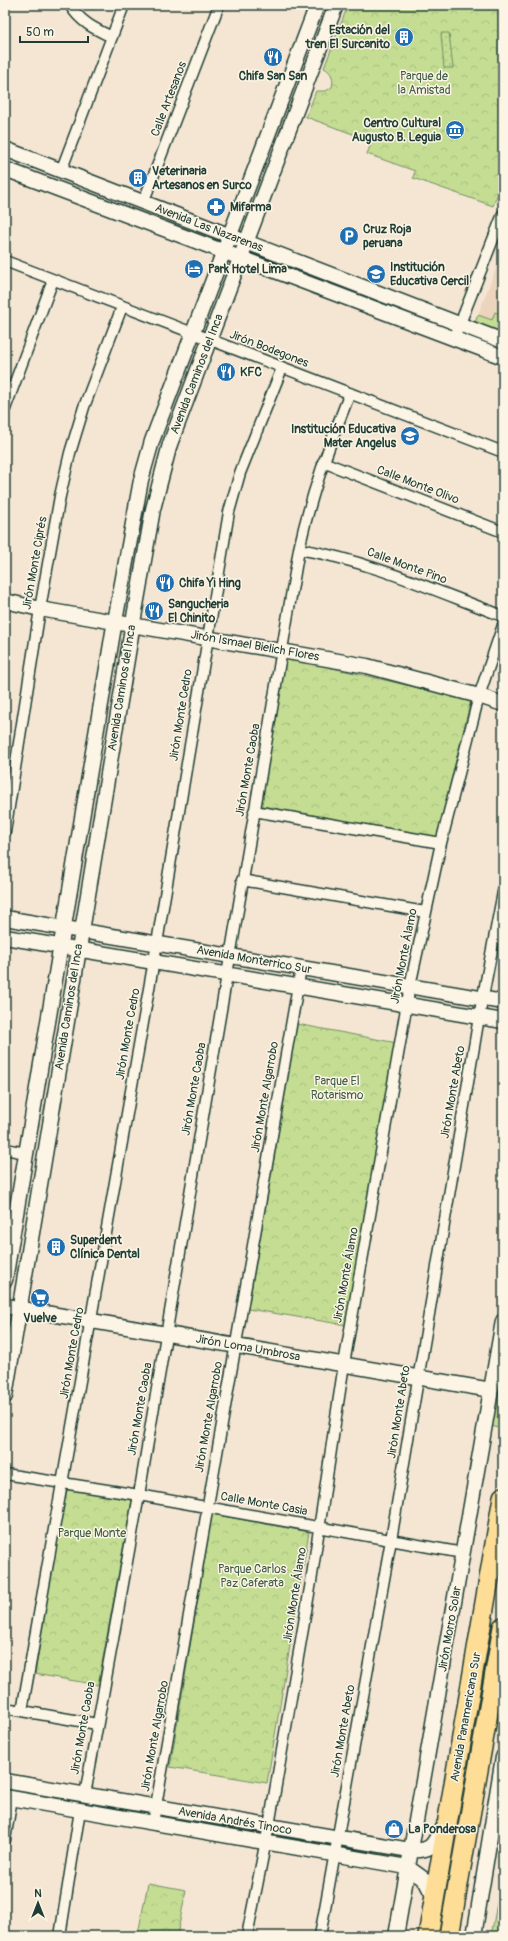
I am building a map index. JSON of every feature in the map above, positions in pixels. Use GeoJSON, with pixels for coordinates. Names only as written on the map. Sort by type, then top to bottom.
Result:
{"type":"FeatureCollection","features":[{"type":"Feature","properties":{"kind":"highway","name":"Avenida Panamericana Sur"},"geometry":{"type":"LineString","coordinates":[[428,1936],[503,1497]]}},
{"type":"Feature","properties":{"kind":"highway","name":"Avenida Panamericana Sur"},"geometry":{"type":"LineString","coordinates":[[449,1936],[503,1627]]}},
{"type":"Feature","properties":{"kind":"street"},"geometry":{"type":"LineString","coordinates":[[70,5],[81,20],[92,28],[112,37]]}},
{"type":"Feature","properties":{"kind":"street"},"geometry":{"type":"LineString","coordinates":[[61,171],[124,5]]}},
{"type":"Feature","properties":{"kind":"street","name":"Calle Artesanos"},"geometry":{"type":"LineString","coordinates":[[143,203],[219,5]]}},
{"type":"Feature","properties":{"kind":"street","name":"Avenida Caminos del Inca"},"geometry":{"type":"LineString","coordinates":[[5,1280],[10,1225],[26,1153],[115,622],[141,480],[152,440],[317,5]]}},
{"type":"Feature","properties":{"kind":"street","name":"Avenida Caminos del Inca"},"geometry":{"type":"LineString","coordinates":[[5,1396],[133,625],[160,478],[170,444],[336,5]]}},
{"type":"Feature","properties":{"kind":"street","name":"Avenida Las Nazarenas"},"geometry":{"type":"LineString","coordinates":[[5,149],[503,341]]}},
{"type":"Feature","properties":{"kind":"street","name":"Avenida Las Nazarenas"},"geometry":{"type":"LineString","coordinates":[[5,169],[503,358]]}},
{"type":"Feature","properties":{"kind":"street"},"geometry":{"type":"LineString","coordinates":[[454,339],[503,214]]}},
{"type":"Feature","properties":{"kind":"street","name":"Jirón Bodegones"},"geometry":{"type":"LineString","coordinates":[[5,261],[210,341],[503,452]]}},
{"type":"Feature","properties":{"kind":"street"},"geometry":{"type":"LineString","coordinates":[[5,409],[53,280]]}},
{"type":"Feature","properties":{"kind":"street","name":"Jirón Monte Ciprés"},"geometry":{"type":"LineString","coordinates":[[5,832],[40,609],[60,496],[70,453],[84,407],[122,307]]}},
{"type":"Feature","properties":{"kind":"street","name":"Jirón Monte Cedro"},"geometry":{"type":"LineString","coordinates":[[22,1711],[61,1483],[92,1321],[154,962],[229,512],[240,473],[282,368]]}},
{"type":"Feature","properties":{"kind":"street","name":"Jirón Monte Caoba"},"geometry":{"type":"LineString","coordinates":[[83,1795],[86,1789],[166,1334],[299,549],[307,509],[323,462],[350,393]]}},
{"type":"Feature","properties":{"kind":"street","name":"Calle Monte Olivo"},"geometry":{"type":"LineString","coordinates":[[323,462],[503,532]]}},
{"type":"Feature","properties":{"kind":"street","name":"Calle Monte Pino"},"geometry":{"type":"LineString","coordinates":[[299,549],[328,554],[361,563],[503,616]]}},
{"type":"Feature","properties":{"kind":"street","name":"Jirón Ismael Bielich Flores"},"geometry":{"type":"LineString","coordinates":[[5,601],[40,609],[283,650],[387,670],[480,696],[503,704]]}},
{"type":"Feature","properties":{"kind":"street","name":"Jirón Monte Álamo"},"geometry":{"type":"LineString","coordinates":[[247,1936],[269,1827],[320,1527],[344,1364],[410,986],[441,843],[480,696],[503,625]]}},
{"type":"Feature","properties":{"kind":"street"},"geometry":{"type":"LineString","coordinates":[[254,811],[441,843]]}},
{"type":"Feature","properties":{"kind":"street"},"geometry":{"type":"LineString","coordinates":[[242,880],[425,912]]}},
{"type":"Feature","properties":{"kind":"street","name":"Jirón Monte Abeto"},"geometry":{"type":"LineString","coordinates":[[320,1936],[336,1838],[391,1540],[482,998],[503,892]]}},
{"type":"Feature","properties":{"kind":"street","name":"Avenida Monterrico Sur"},"geometry":{"type":"LineString","coordinates":[[5,918],[503,1002]]}},
{"type":"Feature","properties":{"kind":"street","name":"Avenida Monterrico Sur"},"geometry":{"type":"LineString","coordinates":[[5,937],[503,1021]]}},
{"type":"Feature","properties":{"kind":"street","name":"Jirón Monte Algarrobo"},"geometry":{"type":"LineString","coordinates":[[153,1823],[301,968]]}},
{"type":"Feature","properties":{"kind":"street"},"geometry":{"type":"LineString","coordinates":[[5,1149],[26,1153]]}},
{"type":"Feature","properties":{"kind":"street","name":"Jirón Loma Umbrosa"},"geometry":{"type":"LineString","coordinates":[[5,1306],[491,1390]]}},
{"type":"Feature","properties":{"kind":"street","name":"Jirón Morro Solar"},"geometry":{"type":"LineString","coordinates":[[396,1936],[503,1321]]}},
{"type":"Feature","properties":{"kind":"street","name":"Calle Monte Casia"},"geometry":{"type":"LineString","coordinates":[[5,1474],[138,1495],[463,1553]]}},
{"type":"Feature","properties":{"kind":"street"},"geometry":{"type":"LineString","coordinates":[[5,1708],[97,1724]]}},
{"type":"Feature","properties":{"kind":"street"},"geometry":{"type":"LineString","coordinates":[[474,1936],[503,1757]]}},
{"type":"Feature","properties":{"kind":"street","name":"Avenida Andrés Tinoco"},"geometry":{"type":"LineString","coordinates":[[5,1781],[269,1827],[421,1851],[432,1846],[448,1817]]}},
{"type":"Feature","properties":{"kind":"street"},"geometry":{"type":"LineString","coordinates":[[5,1840],[8,1798]]}},
{"type":"Feature","properties":{"kind":"street","name":"Avenida Andrés Tinoco"},"geometry":{"type":"LineString","coordinates":[[8,1798],[407,1867],[425,1880],[434,1897]]}},
{"type":"Feature","properties":{"kind":"street"},"geometry":{"type":"LineString","coordinates":[[60,1936],[80,1810]]}},
{"type":"Feature","properties":{"kind":"shaded area"},"geometry":{"type":"Polygon","coordinates":[[[503,250],[503,335],[474,325],[503,250]]]}},
{"type":"Feature","properties":{"kind":"green space","name":"Parque de la Amistad"},"geometry":{"type":"Polygon","coordinates":[[[348,5],[503,5],[503,181],[493,206],[413,178],[415,171],[367,154],[372,141],[306,117],[316,91],[326,91],[332,87],[332,76],[324,68],[348,5]]]}},
{"type":"Feature","properties":{"kind":"green space"},"geometry":{"type":"Polygon","coordinates":[[[441,33],[449,33],[453,68],[444,68],[441,33]]]}},
{"type":"Feature","properties":{"kind":"green space"},"geometry":{"type":"Polygon","coordinates":[[[260,254],[451,327],[449,333],[256,259],[260,254]]]}},
{"type":"Feature","properties":{"kind":"green space"},"geometry":{"type":"Polygon","coordinates":[[[495,312],[503,315],[503,335],[474,325],[478,315],[492,320],[495,312]]]}},
{"type":"Feature","properties":{"kind":"green space"},"geometry":{"type":"Polygon","coordinates":[[[285,657],[471,700],[437,838],[261,806],[285,657]]]}},
{"type":"Feature","properties":{"kind":"green space","name":"Parque El Rotarismo"},"geometry":{"type":"Polygon","coordinates":[[[297,1024],[397,1043],[346,1325],[248,1309],[297,1024]]]}},
{"type":"Feature","properties":{"kind":"green space"},"geometry":{"type":"Polygon","coordinates":[[[503,1356],[503,1407],[499,1428],[491,1426],[503,1356]]]}},
{"type":"Feature","properties":{"kind":"green space","name":"Parque Monte"},"geometry":{"type":"Polygon","coordinates":[[[65,1488],[132,1500],[98,1685],[35,1674],[65,1488]]]}},
{"type":"Feature","properties":{"kind":"green space","name":"Parque Carlos Paz Caferata"},"geometry":{"type":"Polygon","coordinates":[[[212,1514],[309,1532],[267,1783],[170,1767],[212,1514]]]}},
{"type":"Feature","properties":{"kind":"green space"},"geometry":{"type":"Polygon","coordinates":[[[163,1810],[261,1827],[258,1840],[161,1823],[163,1810]]]}},
{"type":"Feature","properties":{"kind":"green space"},"geometry":{"type":"Polygon","coordinates":[[[274,1829],[331,1839],[328,1852],[271,1842],[274,1829]]]}},
{"type":"Feature","properties":{"kind":"green space"},"geometry":{"type":"Polygon","coordinates":[[[342,1841],[403,1851],[401,1865],[340,1854],[342,1841]]]}},
{"type":"Feature","properties":{"kind":"green space"},"geometry":{"type":"Polygon","coordinates":[[[503,1868],[503,1936],[491,1936],[502,1876],[503,1868]]]}},
{"type":"Feature","properties":{"kind":"green space"},"geometry":{"type":"Polygon","coordinates":[[[148,1883],[186,1890],[177,1936],[149,1936],[138,1934],[148,1883]]]}},
{"type":"Feature","properties":{"kind":"place","name":"Estación del tren El Surcanito"},"geometry":{"type":"Point","coordinates":[404,37]}},
{"type":"Feature","properties":{"kind":"place","name":"Chifa San San"},"geometry":{"type":"Point","coordinates":[273,57]}},
{"type":"Feature","properties":{"kind":"place","name":"Centro Cultural Augusto B. Leguia"},"geometry":{"type":"Point","coordinates":[455,130]}},
{"type":"Feature","properties":{"kind":"place","name":"Veterinaria Artesanos en Surco"},"geometry":{"type":"Point","coordinates":[138,178]}},
{"type":"Feature","properties":{"kind":"place","name":"Mifarma"},"geometry":{"type":"Point","coordinates":[216,207]}},
{"type":"Feature","properties":{"kind":"place","name":"Cruz Roja peruana"},"geometry":{"type":"Point","coordinates":[349,236]}},
{"type":"Feature","properties":{"kind":"place","name":"Park Hotel Lima"},"geometry":{"type":"Point","coordinates":[194,269]}},
{"type":"Feature","properties":{"kind":"place","name":"Institución Educativa Cercil"},"geometry":{"type":"Point","coordinates":[376,274]}},
{"type":"Feature","properties":{"kind":"place","name":"KFC"},"geometry":{"type":"Point","coordinates":[226,372]}},
{"type":"Feature","properties":{"kind":"place","name":"Institución Educativa Mater Angelus"},"geometry":{"type":"Point","coordinates":[410,436]}},
{"type":"Feature","properties":{"kind":"place","name":"Chifa Yi Hing"},"geometry":{"type":"Point","coordinates":[165,583]}},
{"type":"Feature","properties":{"kind":"place","name":"Sangucheria El Chinito"},"geometry":{"type":"Point","coordinates":[154,611]}},
{"type":"Feature","properties":{"kind":"place","name":"Superdent Clínica Dental"},"geometry":{"type":"Point","coordinates":[56,1247]}},
{"type":"Feature","properties":{"kind":"place","name":"Vuelve"},"geometry":{"type":"Point","coordinates":[40,1298]}},
{"type":"Feature","properties":{"kind":"place","name":"La Ponderosa"},"geometry":{"type":"Point","coordinates":[394,1829]}}]}
